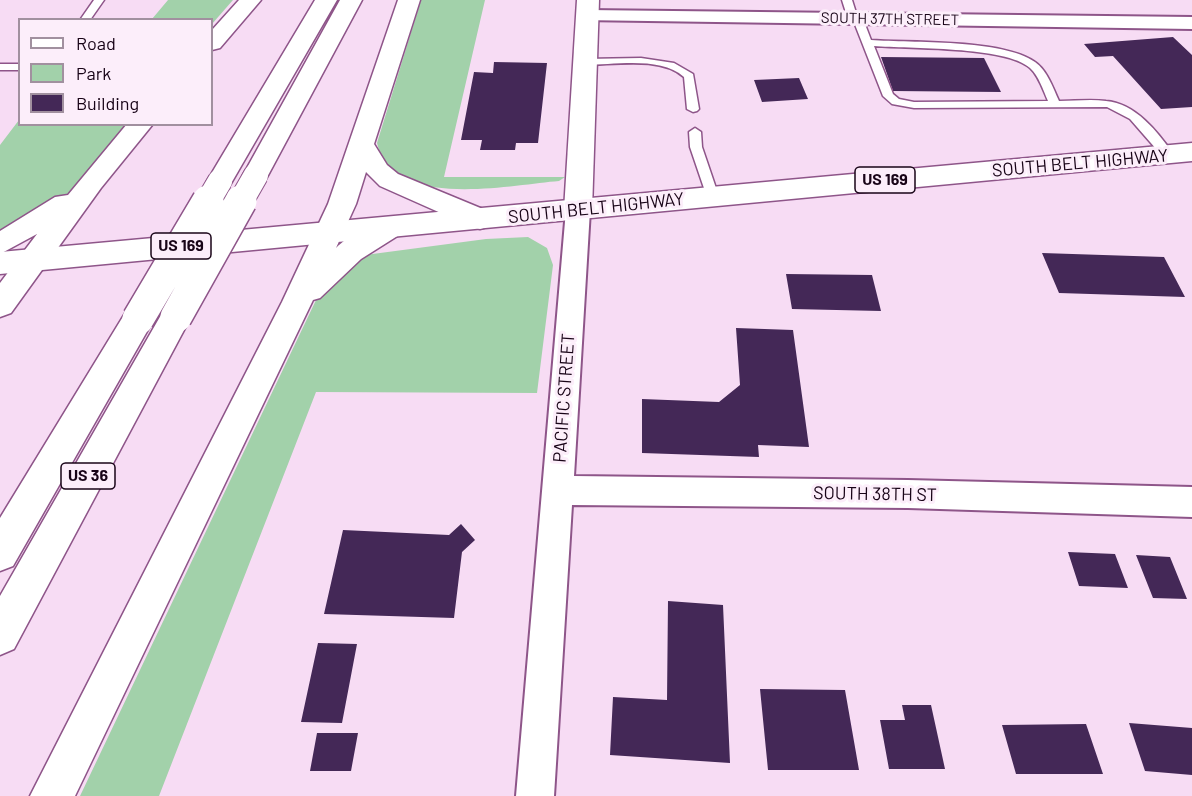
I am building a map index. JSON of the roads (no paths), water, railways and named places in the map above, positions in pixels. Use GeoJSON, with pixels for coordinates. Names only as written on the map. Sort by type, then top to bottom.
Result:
{"type":"FeatureCollection","features":[{"type":"Feature","properties":{"kind":"main road"},"geometry":{"type":"LineString","coordinates":[[213,42],[250,0]]}},
{"type":"Feature","properties":{"kind":"main road","name":"US 36"},"geometry":{"type":"LineString","coordinates":[[0,553],[326,0]]}},
{"type":"Feature","properties":{"kind":"main road","name":"US 36"},"geometry":{"type":"LineString","coordinates":[[0,635],[351,0]]}},
{"type":"Feature","properties":{"kind":"main road"},"geometry":{"type":"LineString","coordinates":[[52,796],[297,302],[342,204],[409,0]]}},
{"type":"Feature","properties":{"kind":"main road","name":"PACIFIC STREET"},"geometry":{"type":"LineString","coordinates":[[578,210],[588,8]]}},
{"type":"Feature","properties":{"kind":"main road"},"geometry":{"type":"LineString","coordinates":[[0,305],[92,182],[139,126]]}},
{"type":"Feature","properties":{"kind":"main road"},"geometry":{"type":"LineString","coordinates":[[362,144],[378,171],[389,180],[480,219]]}},
{"type":"Feature","properties":{"kind":"main road","name":"SOUTH BELT HIGHWAY"},"geometry":{"type":"LineString","coordinates":[[0,263],[1180,154]]}},
{"type":"Feature","properties":{"kind":"main road"},"geometry":{"type":"LineString","coordinates":[[0,244],[56,212],[92,182]]}},
{"type":"Feature","properties":{"kind":"main road"},"geometry":{"type":"LineString","coordinates":[[297,302],[351,251],[389,228]]}},
{"type":"Feature","properties":{"kind":"street"},"geometry":{"type":"LineString","coordinates":[[1075,0],[1088,21]]}},
{"type":"Feature","properties":{"kind":"street","name":"SOUTH 37TH STREET"},"geometry":{"type":"LineString","coordinates":[[588,8],[856,19],[1192,23]]}},
{"type":"Feature","properties":{"kind":"street","name":"PACIFIC STREET"},"geometry":{"type":"LineString","coordinates":[[535,796],[578,210]]}},
{"type":"Feature","properties":{"kind":"street","name":"SOUTH 38TH ST"},"geometry":{"type":"LineString","coordinates":[[557,490],[908,494],[1192,502]]}},
{"type":"Feature","properties":{"kind":"lane"},"geometry":{"type":"LineString","coordinates":[[86,18],[99,0]]}},
{"type":"Feature","properties":{"kind":"lane"},"geometry":{"type":"LineString","coordinates":[[847,0],[868,43],[888,96],[896,102],[914,105],[1107,104],[1135,115],[1180,154]]}},
{"type":"Feature","properties":{"kind":"lane"},"geometry":{"type":"LineString","coordinates":[[868,43],[1019,56],[1033,65],[1055,104]]}},
{"type":"Feature","properties":{"kind":"lane"},"geometry":{"type":"LineString","coordinates":[[585,62],[660,63],[680,68],[689,76],[693,110]]}},
{"type":"Feature","properties":{"kind":"lane"},"geometry":{"type":"LineString","coordinates":[[0,66],[18,67]]}},
{"type":"Feature","properties":{"kind":"lane"},"geometry":{"type":"LineString","coordinates":[[695,132],[696,147],[713,196]]}}]}
